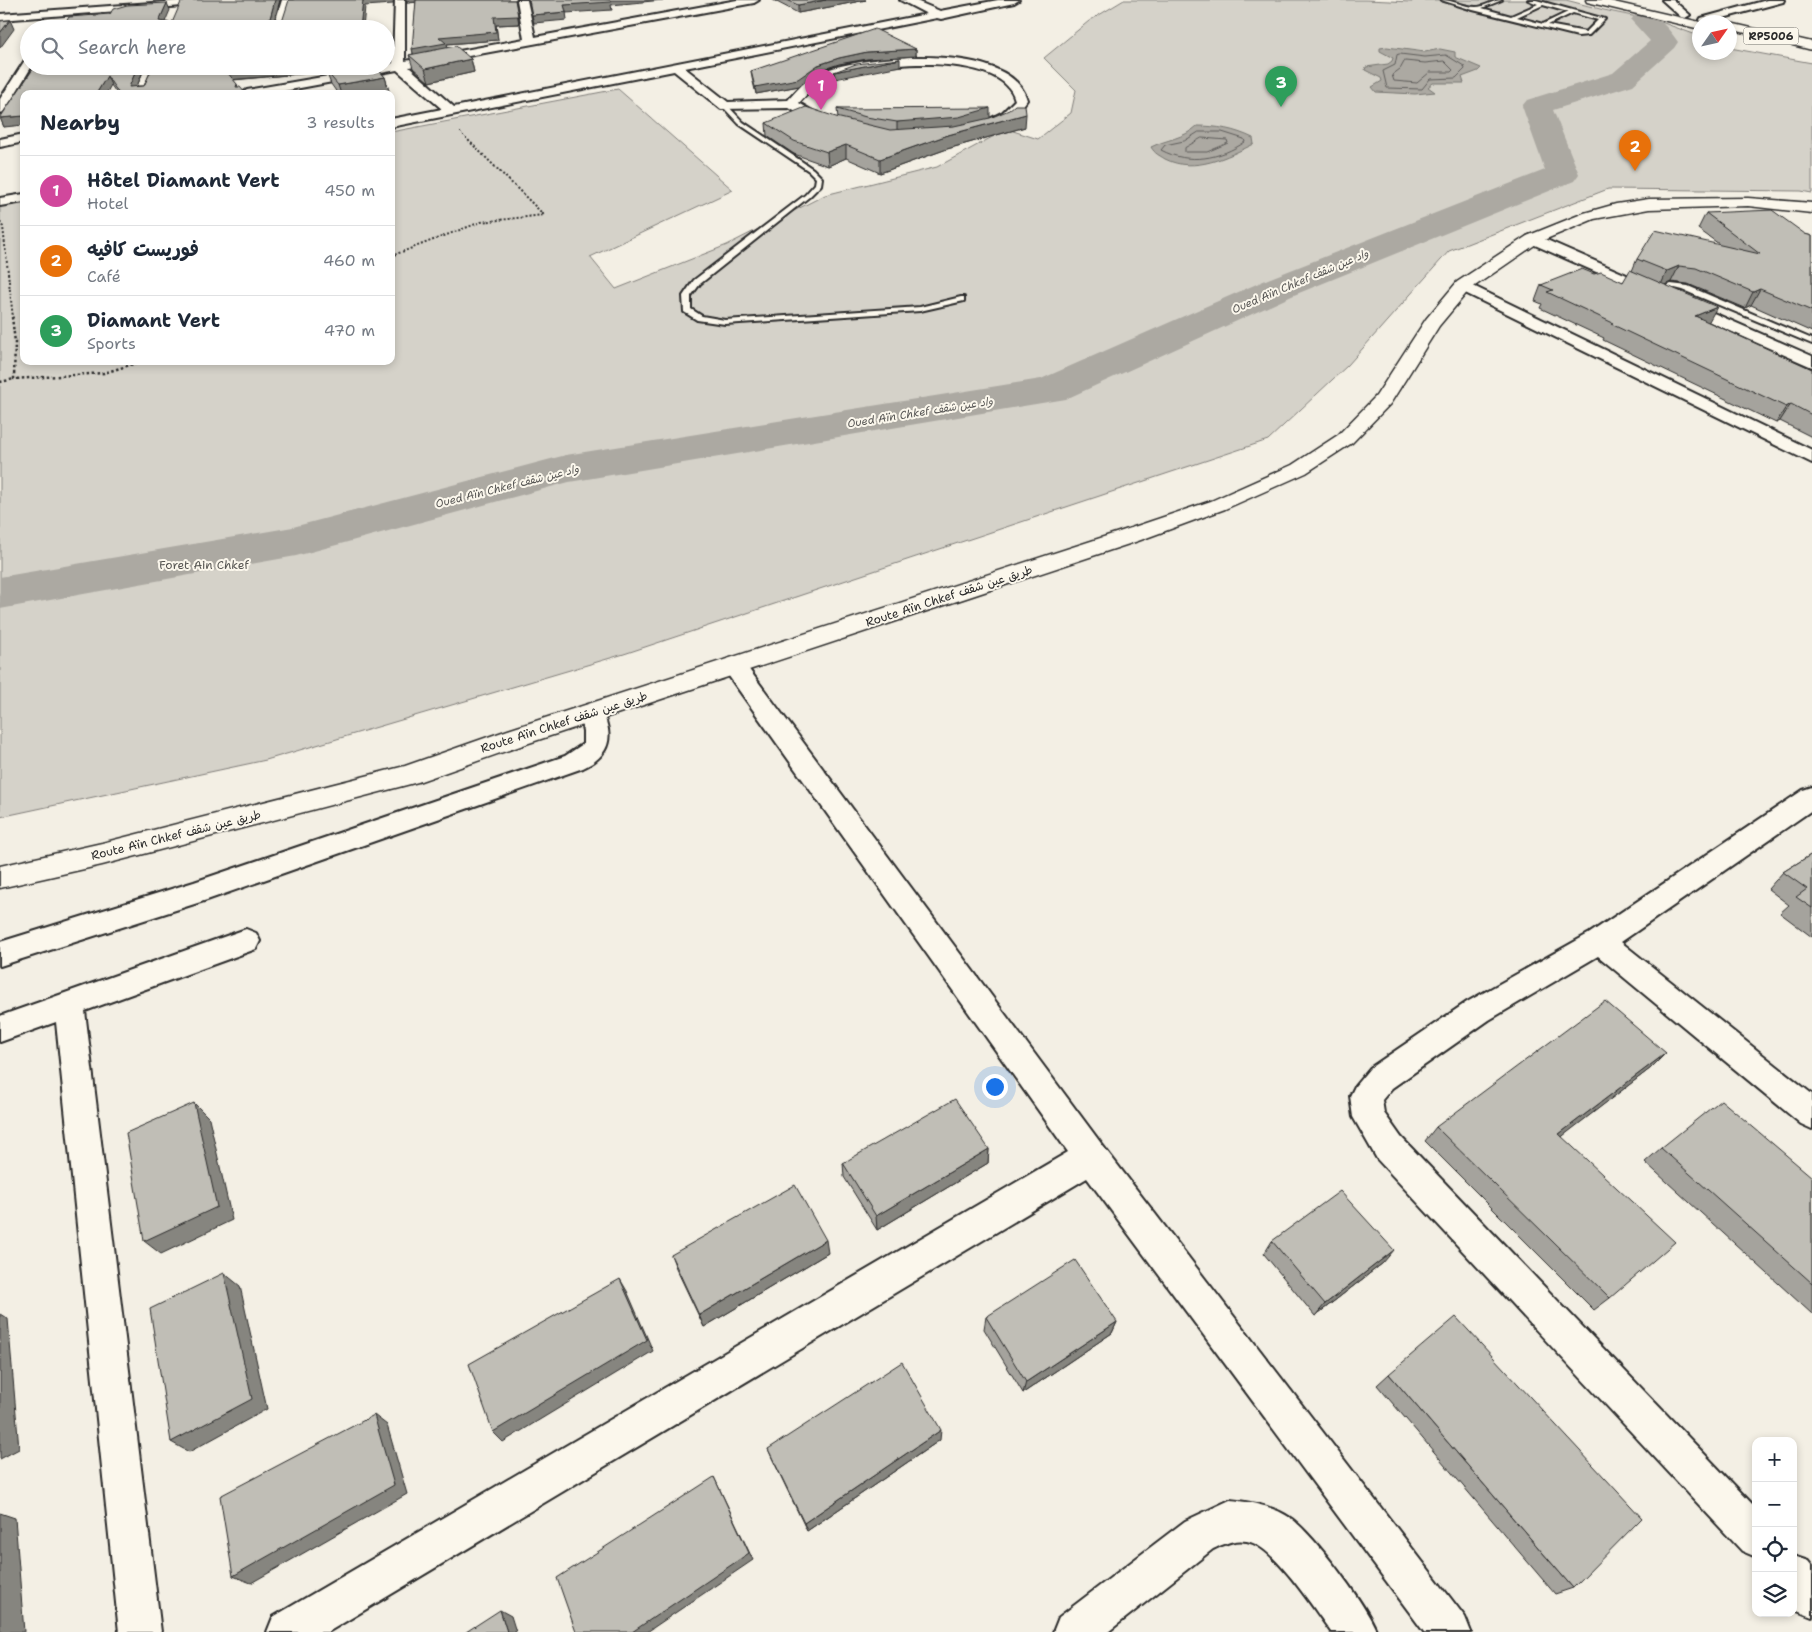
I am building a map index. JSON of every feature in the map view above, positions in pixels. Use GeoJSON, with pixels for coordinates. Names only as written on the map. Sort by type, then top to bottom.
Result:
{"type":"FeatureCollection","features":[{"type":"Feature","properties":{"kind":"main road"},"geometry":{"type":"LineString","coordinates":[[1591,0],[1692,20]]}},
{"type":"Feature","properties":{"kind":"main road"},"geometry":{"type":"LineString","coordinates":[[1619,0],[1692,18]]}},
{"type":"Feature","properties":{"kind":"main road","name":"RP5006"},"geometry":{"type":"LineString","coordinates":[[1737,28],[1812,47]]}},
{"type":"Feature","properties":{"kind":"main road","name":"RP5006"},"geometry":{"type":"LineString","coordinates":[[1737,34],[1812,47]]}},
{"type":"Feature","properties":{"kind":"main road","name":"Route Aïn Chkef طريق عين شقف"},"geometry":{"type":"LineString","coordinates":[[0,877],[102,854],[409,775],[518,737],[1130,536],[1218,505],[1299,469],[1344,439],[1383,400],[1432,323],[1463,286],[1533,239],[1589,216],[1616,208],[1649,204],[1748,202],[1812,208]]}},
{"type":"Feature","properties":{"kind":"street"},"geometry":{"type":"LineString","coordinates":[[58,16],[69,0]]}},
{"type":"Feature","properties":{"kind":"street"},"geometry":{"type":"LineString","coordinates":[[281,20],[287,0]]}},
{"type":"Feature","properties":{"kind":"street"},"geometry":{"type":"LineString","coordinates":[[400,0],[399,65],[451,111]]}},
{"type":"Feature","properties":{"kind":"street"},"geometry":{"type":"LineString","coordinates":[[522,0],[530,42]]}},
{"type":"Feature","properties":{"kind":"street"},"geometry":{"type":"LineString","coordinates":[[395,66],[754,0]]}},
{"type":"Feature","properties":{"kind":"street"},"geometry":{"type":"LineString","coordinates":[[905,0],[941,16]]}},
{"type":"Feature","properties":{"kind":"street"},"geometry":{"type":"LineString","coordinates":[[395,122],[675,66],[941,16],[1014,0]]}},
{"type":"Feature","properties":{"kind":"street"},"geometry":{"type":"LineString","coordinates":[[1668,0],[1685,15]]}},
{"type":"Feature","properties":{"kind":"street"},"geometry":{"type":"LineString","coordinates":[[1732,15],[1779,0]]}},
{"type":"Feature","properties":{"kind":"street"},"geometry":{"type":"LineString","coordinates":[[0,17],[58,16],[178,5]]}},
{"type":"Feature","properties":{"kind":"street"},"geometry":{"type":"LineString","coordinates":[[641,7],[647,20]]}},
{"type":"Feature","properties":{"kind":"street"},"geometry":{"type":"LineString","coordinates":[[806,41],[845,68]]}},
{"type":"Feature","properties":{"kind":"street"},"geometry":{"type":"LineString","coordinates":[[791,104],[809,84],[824,75],[845,68],[887,60],[935,60],[986,70],[1006,79],[1017,88],[1021,100],[1016,108],[1003,119],[976,128]]}},
{"type":"Feature","properties":{"kind":"street"},"geometry":{"type":"LineString","coordinates":[[675,66],[725,106],[791,104],[812,116],[842,126]]}},
{"type":"Feature","properties":{"kind":"street"},"geometry":{"type":"LineString","coordinates":[[0,108],[21,75]]}},
{"type":"Feature","properties":{"kind":"street"},"geometry":{"type":"LineString","coordinates":[[142,90],[148,75]]}},
{"type":"Feature","properties":{"kind":"street"},"geometry":{"type":"LineString","coordinates":[[268,75],[264,90],[345,75]]}},
{"type":"Feature","properties":{"kind":"street"},"geometry":{"type":"LineString","coordinates":[[0,143],[20,139]]}},
{"type":"Feature","properties":{"kind":"street"},"geometry":{"type":"LineString","coordinates":[[0,202],[20,199]]}},
{"type":"Feature","properties":{"kind":"street"},"geometry":{"type":"LineString","coordinates":[[1533,239],[1812,362]]}},
{"type":"Feature","properties":{"kind":"street"},"geometry":{"type":"LineString","coordinates":[[1463,286],[1812,457]]}},
{"type":"Feature","properties":{"kind":"street"},"geometry":{"type":"LineString","coordinates":[[734,666],[1090,1157],[1450,1632]]}},
{"type":"Feature","properties":{"kind":"street"},"geometry":{"type":"LineString","coordinates":[[0,954],[197,892],[574,762],[588,756],[596,746],[598,736],[591,714]]}},
{"type":"Feature","properties":{"kind":"street"},"geometry":{"type":"LineString","coordinates":[[1752,1533],[1389,1148],[1369,1118],[1366,1096],[1381,1078],[1478,1011],[1600,941],[1808,806]]}},
{"type":"Feature","properties":{"kind":"street"},"geometry":{"type":"LineString","coordinates":[[0,1029],[246,941]]}},
{"type":"Feature","properties":{"kind":"street"},"geometry":{"type":"LineString","coordinates":[[1600,941],[1812,1114]]}},
{"type":"Feature","properties":{"kind":"street"},"geometry":{"type":"LineString","coordinates":[[69,1003],[140,1632]]}},
{"type":"Feature","properties":{"kind":"street"},"geometry":{"type":"LineString","coordinates":[[288,1632],[1090,1157]]}},
{"type":"Feature","properties":{"kind":"street"},"geometry":{"type":"LineString","coordinates":[[1074,1632],[1199,1535],[1230,1520],[1254,1522],[1277,1533],[1310,1568],[1356,1632]]}},
{"type":"Feature","properties":{"kind":"street"},"geometry":{"type":"LineString","coordinates":[[1797,1580],[1812,1596]]}},
{"type":"Feature","properties":{"kind":"lane"},"geometry":{"type":"LineString","coordinates":[[1445,0],[1582,35],[1586,34],[1602,20],[1530,0]]}},
{"type":"Feature","properties":{"kind":"lane"},"geometry":{"type":"LineString","coordinates":[[1475,9],[1500,0]]}},
{"type":"Feature","properties":{"kind":"lane"},"geometry":{"type":"LineString","coordinates":[[1510,18],[1544,4]]}},
{"type":"Feature","properties":{"kind":"lane"},"geometry":{"type":"LineString","coordinates":[[1542,26],[1573,11]]}},
{"type":"Feature","properties":{"kind":"lane"},"geometry":{"type":"LineString","coordinates":[[725,106],[741,123],[811,170],[819,178],[818,185],[807,196],[697,282],[687,296],[688,310],[700,318],[725,322],[920,309],[961,299]]}},
{"type":"Feature","properties":{"kind":"lane"},"geometry":{"type":"LineString","coordinates":[[1656,293],[1674,286],[1685,288],[1812,342]]}},
{"type":"Feature","properties":{"kind":"path"},"geometry":{"type":"LineString","coordinates":[[395,254],[481,222],[544,215],[458,129]]}},
{"type":"Feature","properties":{"kind":"path"},"geometry":{"type":"LineString","coordinates":[[0,222],[3,227],[15,342],[14,379]]}},
{"type":"Feature","properties":{"kind":"path"},"geometry":{"type":"LineString","coordinates":[[0,382],[14,379],[104,373],[130,365]]}},
{"type":"Feature","properties":{"kind":"green space","name":"Foret Ain Chkef"},"geometry":{"type":"Polygon","coordinates":[[[1124,0],[1366,0],[1412,2],[1412,0],[1566,0],[1661,22],[1692,33],[1692,60],[1737,60],[1737,49],[1812,63],[1812,193],[1801,191],[1608,189],[1449,251],[1348,365],[1268,440],[624,654],[266,760],[0,817],[0,205],[20,201],[20,365],[395,365],[395,131],[618,89],[733,190],[590,257],[616,289],[727,245],[825,195],[937,167],[1007,129],[1038,139],[1071,113],[1076,90],[1044,58],[1089,21],[1124,0]]]}},
{"type":"Feature","properties":{"kind":"water"},"geometry":{"type":"Polygon","coordinates":[[[1387,47],[1425,52],[1440,49],[1455,52],[1455,57],[1481,68],[1462,77],[1464,83],[1433,83],[1428,87],[1435,92],[1415,94],[1376,92],[1372,87],[1382,81],[1381,78],[1365,70],[1366,67],[1388,64],[1392,61],[1393,58],[1380,51],[1380,48],[1387,47]]]}},
{"type":"Feature","properties":{"kind":"water"},"geometry":{"type":"Polygon","coordinates":[[[1197,126],[1218,127],[1239,132],[1253,138],[1254,144],[1211,162],[1188,165],[1165,159],[1151,147],[1181,136],[1197,126]]]}},
{"type":"Feature","properties":{"kind":"building"},"geometry":{"type":"Polygon","coordinates":[[[184,0],[275,0],[270,20],[173,20],[181,2],[184,2],[184,0]]]}},
{"type":"Feature","properties":{"kind":"building"},"geometry":{"type":"Polygon","coordinates":[[[289,0],[363,0],[361,20],[283,20],[289,0]]]}},
{"type":"Feature","properties":{"kind":"building"},"geometry":{"type":"Polygon","coordinates":[[[416,0],[515,0],[518,16],[494,17],[496,32],[439,37],[446,43],[412,49],[416,0]]]}},
{"type":"Feature","properties":{"kind":"building"},"geometry":{"type":"Polygon","coordinates":[[[529,0],[610,0],[611,2],[564,5],[566,12],[532,15],[529,0]]]}},
{"type":"Feature","properties":{"kind":"building"},"geometry":{"type":"Polygon","coordinates":[[[787,0],[826,0],[798,5],[787,0]]]}},
{"type":"Feature","properties":{"kind":"building"},"geometry":{"type":"Polygon","coordinates":[[[167,3],[159,20],[67,20],[69,17],[110,14],[113,9],[127,5],[167,3]]]}},
{"type":"Feature","properties":{"kind":"building"},"geometry":{"type":"Polygon","coordinates":[[[10,20],[0,33],[0,21],[10,20]]]}},
{"type":"Feature","properties":{"kind":"building"},"geometry":{"type":"Polygon","coordinates":[[[875,29],[916,49],[867,52],[839,58],[818,65],[798,79],[755,87],[751,71],[875,29]]]}},
{"type":"Feature","properties":{"kind":"building"},"geometry":{"type":"Polygon","coordinates":[[[456,46],[471,59],[425,69],[409,55],[456,46]]]}},
{"type":"Feature","properties":{"kind":"building"},"geometry":{"type":"Polygon","coordinates":[[[900,59],[834,72],[856,64],[900,59]]]}},
{"type":"Feature","properties":{"kind":"building"},"geometry":{"type":"Polygon","coordinates":[[[29,75],[134,75],[129,87],[144,86],[149,75],[229,75],[237,84],[236,87],[240,87],[243,90],[116,90],[107,76],[98,90],[20,90],[20,116],[0,118],[29,75]]]}},
{"type":"Feature","properties":{"kind":"building"},"geometry":{"type":"Polygon","coordinates":[[[329,75],[383,75],[385,77],[338,85],[329,75]]]}},
{"type":"Feature","properties":{"kind":"building"},"geometry":{"type":"Polygon","coordinates":[[[1015,105],[1025,105],[1026,114],[948,135],[880,159],[846,145],[827,152],[794,141],[766,123],[806,107],[836,117],[890,130],[954,126],[990,118],[1009,110],[1015,105]]]}},
{"type":"Feature","properties":{"kind":"building"},"geometry":{"type":"Polygon","coordinates":[[[990,108],[959,117],[897,122],[866,117],[837,109],[990,108]]]}},
{"type":"Feature","properties":{"kind":"building"},"geometry":{"type":"Polygon","coordinates":[[[1772,210],[1805,234],[1812,236],[1812,311],[1760,289],[1753,292],[1696,268],[1679,266],[1667,271],[1637,259],[1655,230],[1760,254],[1706,213],[1772,210]]]}},
{"type":"Feature","properties":{"kind":"building"},"geometry":{"type":"Polygon","coordinates":[[[1582,269],[1594,274],[1601,272],[1623,282],[1630,270],[1717,307],[1695,316],[1812,369],[1812,415],[1791,404],[1786,407],[1611,324],[1613,323],[1547,292],[1553,290],[1541,285],[1582,269]]]}},
{"type":"Feature","properties":{"kind":"building"},"geometry":{"type":"Polygon","coordinates":[[[1812,854],[1812,908],[1796,897],[1807,889],[1783,872],[1812,854]]]}},
{"type":"Feature","properties":{"kind":"building"},"geometry":{"type":"Polygon","coordinates":[[[1605,1001],[1666,1053],[1559,1134],[1675,1242],[1610,1298],[1436,1127],[1605,1001]]]}},
{"type":"Feature","properties":{"kind":"building"},"geometry":{"type":"Polygon","coordinates":[[[955,1099],[989,1149],[876,1216],[843,1163],[955,1099]]]}},
{"type":"Feature","properties":{"kind":"building"},"geometry":{"type":"Polygon","coordinates":[[[1721,1100],[1812,1177],[1812,1283],[1661,1148],[1721,1100]]]}},
{"type":"Feature","properties":{"kind":"building"},"geometry":{"type":"Polygon","coordinates":[[[194,1103],[217,1207],[144,1241],[126,1133],[194,1103]]]}},
{"type":"Feature","properties":{"kind":"building"},"geometry":{"type":"Polygon","coordinates":[[[795,1185],[826,1240],[699,1315],[671,1255],[795,1185]]]}},
{"type":"Feature","properties":{"kind":"building"},"geometry":{"type":"Polygon","coordinates":[[[1340,1191],[1394,1250],[1325,1304],[1272,1241],[1340,1191]]]}},
{"type":"Feature","properties":{"kind":"building"},"geometry":{"type":"Polygon","coordinates":[[[1075,1260],[1117,1322],[1026,1382],[986,1317],[1075,1260]]]}},
{"type":"Feature","properties":{"kind":"building"},"geometry":{"type":"Polygon","coordinates":[[[224,1273],[252,1399],[171,1442],[150,1309],[224,1273]]]}},
{"type":"Feature","properties":{"kind":"building"},"geometry":{"type":"Polygon","coordinates":[[[620,1279],[647,1340],[493,1432],[469,1364],[620,1279]]]}},
{"type":"Feature","properties":{"kind":"building"},"geometry":{"type":"Polygon","coordinates":[[[1456,1317],[1642,1518],[1573,1588],[1389,1374],[1456,1317]]]}},
{"type":"Feature","properties":{"kind":"building"},"geometry":{"type":"Polygon","coordinates":[[[902,1362],[941,1430],[804,1523],[768,1449],[902,1362]]]}},
{"type":"Feature","properties":{"kind":"building"},"geometry":{"type":"Polygon","coordinates":[[[374,1415],[394,1485],[233,1576],[220,1496],[374,1415]]]}},
{"type":"Feature","properties":{"kind":"building"},"geometry":{"type":"Polygon","coordinates":[[[714,1477],[749,1553],[632,1632],[576,1632],[557,1578],[714,1477]]]}},
{"type":"Feature","properties":{"kind":"building"},"geometry":{"type":"Polygon","coordinates":[[[500,1610],[507,1632],[466,1632],[500,1610]]]}},
{"type":"Feature","properties":{"kind":"waterway","name":"Oued Aïn Chkef واد عين شقف"},"geometry":{"type":"LineString","coordinates":[[0,593],[296,541],[566,469],[1051,390],[1281,287],[1563,174],[1537,106],[1623,79],[1665,42],[1644,20]]}},
{"type":"Feature","properties":{"kind":"place","name":"Diamant Vert"},"geometry":{"type":"Point","coordinates":[1281,107]}},
{"type":"Feature","properties":{"kind":"place","name":"Hôtel Diamant Vert"},"geometry":{"type":"Point","coordinates":[821,110]}},
{"type":"Feature","properties":{"kind":"place","name":"فوريست كافيه"},"geometry":{"type":"Point","coordinates":[1635,171]}}]}
